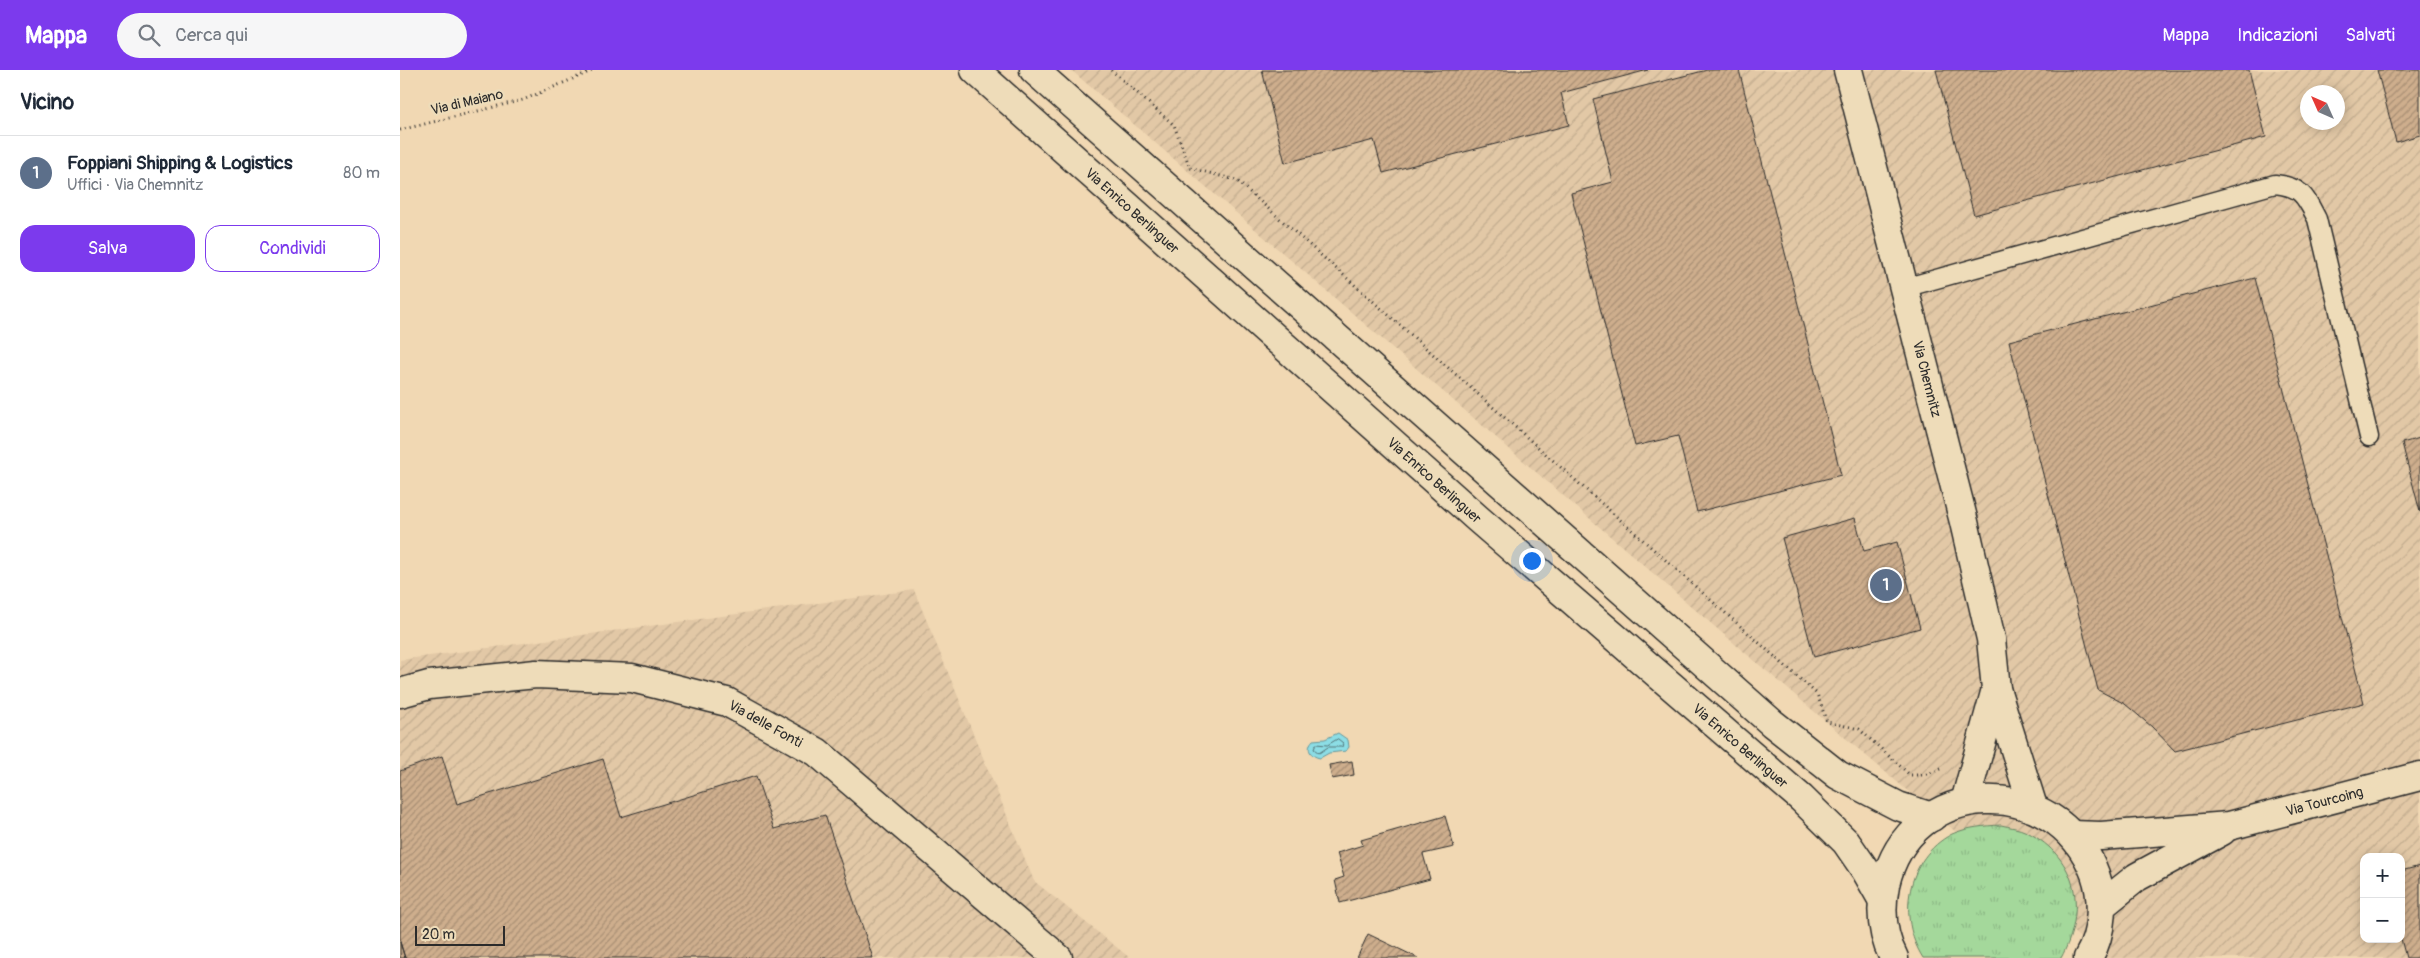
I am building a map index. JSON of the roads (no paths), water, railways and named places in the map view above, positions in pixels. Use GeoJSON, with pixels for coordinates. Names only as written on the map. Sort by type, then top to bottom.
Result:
{"type":"FeatureCollection","features":[{"type":"Feature","properties":{"kind":"main road","name":"Via Enrico Berlinguer"},"geometry":{"type":"LineString","coordinates":[[975,70],[1478,519],[1801,798],[1846,842],[1882,899]]}},
{"type":"Feature","properties":{"kind":"main road"},"geometry":{"type":"LineString","coordinates":[[1034,70],[1772,722],[1838,775],[1898,806],[1932,817]]}},
{"type":"Feature","properties":{"kind":"main road","name":"Via Chemnitz"},"geometry":{"type":"LineString","coordinates":[[1848,70],[1964,522],[1991,639],[1996,689],[2033,807]]}},
{"type":"Feature","properties":{"kind":"main road","name":"Via delle Fonti"},"geometry":{"type":"LineString","coordinates":[[400,693],[428,685],[536,674],[632,678],[726,702],[817,752],[1058,958]]}},
{"type":"Feature","properties":{"kind":"main road","name":"Via Chemnitz"},"geometry":{"type":"LineString","coordinates":[[1965,802],[1996,689]]}},
{"type":"Feature","properties":{"kind":"main road","name":"Via Tourcoing"},"geometry":{"type":"LineString","coordinates":[[2072,835],[2101,836],[2230,826],[2420,776]]}},
{"type":"Feature","properties":{"kind":"main road","name":"Via Enrico Berlinguer"},"geometry":{"type":"LineString","coordinates":[[1894,958],[1889,948],[1883,924],[1882,899],[1887,875],[1897,852],[1912,833],[1932,817],[1965,802],[1999,799],[2033,807],[2049,815],[2072,835],[2089,860],[2098,882],[2101,906],[2097,938],[2090,957]]}},
{"type":"Feature","properties":{"kind":"main road","name":"Via Tourcoing"},"geometry":{"type":"LineString","coordinates":[[2101,906],[2137,877],[2230,826]]}},
{"type":"Feature","properties":{"kind":"lane"},"geometry":{"type":"LineString","coordinates":[[1904,288],[2275,184],[2292,186],[2303,194],[2317,219],[2369,437]]}},
{"type":"Feature","properties":{"kind":"water"},"geometry":{"type":"Polygon","coordinates":[[[1338,733],[1348,740],[1349,747],[1346,751],[1329,753],[1320,758],[1311,753],[1309,748],[1313,740],[1325,739],[1338,733]]]}},
{"type":"Feature","properties":{"kind":"place","name":"Foppiani Shipping & Logistics"},"geometry":{"type":"Point","coordinates":[1886,585]}}]}
